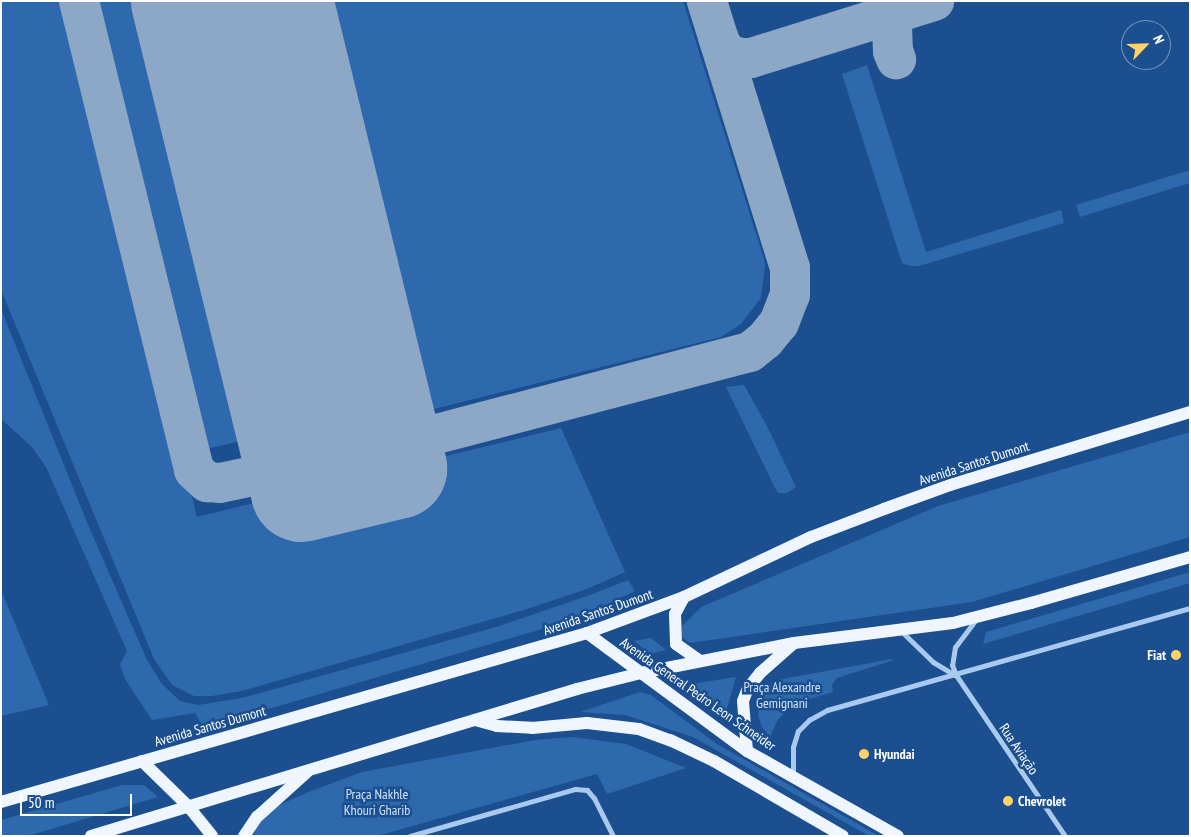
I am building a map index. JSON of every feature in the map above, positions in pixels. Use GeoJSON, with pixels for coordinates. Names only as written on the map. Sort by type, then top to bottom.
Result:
{"type":"FeatureCollection","features":[{"type":"Feature","properties":{"kind":"main road","name":"Avenida Santos Dumont"},"geometry":{"type":"LineString","coordinates":[[1,802],[587,633],[684,598],[811,537],[884,509],[1058,451],[1190,412]]}},
{"type":"Feature","properties":{"kind":"main road"},"geometry":{"type":"LineString","coordinates":[[91,836],[641,672],[794,643],[900,630],[980,617],[1190,557]]}},
{"type":"Feature","properties":{"kind":"main road"},"geometry":{"type":"LineString","coordinates":[[684,598],[675,614],[676,644],[699,660]]}},
{"type":"Feature","properties":{"kind":"main road","name":"Avenida General Pedro Leon Schneider"},"geometry":{"type":"LineString","coordinates":[[587,633],[747,751],[898,836]]}},
{"type":"Feature","properties":{"kind":"main road"},"geometry":{"type":"LineString","coordinates":[[747,751],[743,701],[748,688],[760,673],[794,643]]}},
{"type":"Feature","properties":{"kind":"main road"},"geometry":{"type":"LineString","coordinates":[[475,720],[497,726],[532,728],[587,723],[639,729],[670,740],[714,761],[823,828],[843,836]]}},
{"type":"Feature","properties":{"kind":"main road"},"geometry":{"type":"LineString","coordinates":[[142,761],[188,806],[212,836]]}},
{"type":"Feature","properties":{"kind":"main road"},"geometry":{"type":"LineString","coordinates":[[244,836],[257,817],[311,769]]}},
{"type":"Feature","properties":{"kind":"street"},"geometry":{"type":"LineString","coordinates":[[793,777],[793,747],[798,731],[809,720],[827,710],[1190,608]]}},
{"type":"Feature","properties":{"kind":"street"},"geometry":{"type":"LineString","coordinates":[[956,675],[952,665],[955,647],[969,626],[980,617]]}},
{"type":"Feature","properties":{"kind":"street","name":"Rua Aviação"},"geometry":{"type":"LineString","coordinates":[[900,630],[933,662],[956,675],[1065,836]]}},
{"type":"Feature","properties":{"kind":"street"},"geometry":{"type":"LineString","coordinates":[[410,836],[575,789],[587,790],[594,798],[613,836]]}},
{"type":"Feature","properties":{"kind":"green space"},"geometry":{"type":"Polygon","coordinates":[[[1,1],[71,1],[197,517],[561,428],[625,572],[587,589],[527,609],[242,691],[212,696],[194,696],[172,685],[154,659],[1,290],[1,1]]]}},
{"type":"Feature","properties":{"kind":"green space"},"geometry":{"type":"Polygon","coordinates":[[[86,1],[180,1],[280,411],[281,427],[275,433],[211,448],[200,444],[191,433],[86,1]]]}},
{"type":"Feature","properties":{"kind":"green space"},"geometry":{"type":"Polygon","coordinates":[[[282,1],[683,1],[763,256],[765,265],[761,298],[741,324],[721,337],[402,417],[388,412],[380,401],[282,1]]]}},
{"type":"Feature","properties":{"kind":"green space"},"geometry":{"type":"Polygon","coordinates":[[[867,65],[926,252],[1061,210],[1064,223],[919,266],[910,266],[902,263],[842,74],[867,65]]]}},
{"type":"Feature","properties":{"kind":"green space"},"geometry":{"type":"Polygon","coordinates":[[[1190,170],[1190,183],[1080,217],[1076,205],[1190,170]]]}},
{"type":"Feature","properties":{"kind":"green space"},"geometry":{"type":"Polygon","coordinates":[[[1,309],[89,527],[147,660],[162,684],[180,701],[198,705],[242,698],[496,627],[628,580],[635,591],[576,619],[204,728],[195,713],[152,720],[125,679],[120,664],[127,651],[46,467],[32,447],[1,419],[1,309]]]}},
{"type":"Feature","properties":{"kind":"green space"},"geometry":{"type":"Polygon","coordinates":[[[744,385],[767,426],[796,487],[787,493],[778,493],[726,387],[744,385]]]}},
{"type":"Feature","properties":{"kind":"green space"},"geometry":{"type":"Polygon","coordinates":[[[1190,432],[1190,537],[972,602],[690,643],[682,637],[682,626],[701,607],[938,506],[1190,432]]]}},
{"type":"Feature","properties":{"kind":"green space"},"geometry":{"type":"Polygon","coordinates":[[[1190,572],[1190,583],[983,644],[986,632],[1190,572]]]}},
{"type":"Feature","properties":{"kind":"green space"},"geometry":{"type":"Polygon","coordinates":[[[1,590],[49,705],[1,716],[1,590]]]}},
{"type":"Feature","properties":{"kind":"green space"},"geometry":{"type":"Polygon","coordinates":[[[651,638],[666,650],[650,654],[634,641],[651,638]]]}},
{"type":"Feature","properties":{"kind":"green space","name":"Praça Alexandre Gemignani"},"geometry":{"type":"Polygon","coordinates":[[[894,660],[837,678],[832,685],[833,692],[802,701],[786,711],[777,721],[770,737],[762,727],[758,715],[759,702],[768,687],[777,680],[894,660]]]}},
{"type":"Feature","properties":{"kind":"green space"},"geometry":{"type":"Polygon","coordinates":[[[736,677],[726,712],[720,714],[695,694],[693,687],[697,683],[736,677]]]}},
{"type":"Feature","properties":{"kind":"green space"},"geometry":{"type":"Polygon","coordinates":[[[640,692],[651,695],[717,744],[879,836],[869,836],[693,737],[625,715],[580,712],[640,692]]]}},
{"type":"Feature","properties":{"kind":"green space","name":"Praça Nakhle Khouri Gharib"},"geometry":{"type":"Polygon","coordinates":[[[572,737],[626,744],[686,768],[607,794],[597,774],[377,836],[253,836],[259,823],[275,807],[362,772],[535,740],[572,737]]]}},
{"type":"Feature","properties":{"kind":"green space"},"geometry":{"type":"Polygon","coordinates":[[[122,785],[144,785],[158,797],[28,836],[1,836],[1,820],[122,785]]]}},
{"type":"Feature","properties":{"kind":"taxiway"},"geometry":{"type":"LineString","coordinates":[[79,1],[194,470],[207,482],[220,483],[291,468],[308,461],[319,446],[327,425],[329,409],[325,390]]}},
{"type":"Feature","properties":{"kind":"taxiway"},"geometry":{"type":"LineString","coordinates":[[286,221],[336,412],[342,426],[352,437],[370,445],[391,446],[750,352],[765,340],[779,323],[790,295],[790,268],[707,1]]}},
{"type":"Feature","properties":{"kind":"taxiway"},"geometry":{"type":"LineString","coordinates":[[718,37],[722,47],[730,55],[751,58],[934,1]]}},
{"type":"Feature","properties":{"kind":"taxiway"},"geometry":{"type":"LineString","coordinates":[[881,17],[889,19],[892,25],[893,51],[896,59]]}},
{"type":"Feature","properties":{"kind":"runway"},"geometry":{"type":"LineString","coordinates":[[181,1],[301,491],[396,468],[282,1]]}},
{"type":"Feature","properties":{"kind":"place","name":"Fiat"},"geometry":{"type":"Point","coordinates":[1176,655]}},
{"type":"Feature","properties":{"kind":"place","name":"Hyundai"},"geometry":{"type":"Point","coordinates":[864,754]}},
{"type":"Feature","properties":{"kind":"place","name":"Chevrolet"},"geometry":{"type":"Point","coordinates":[1008,801]}}]}
